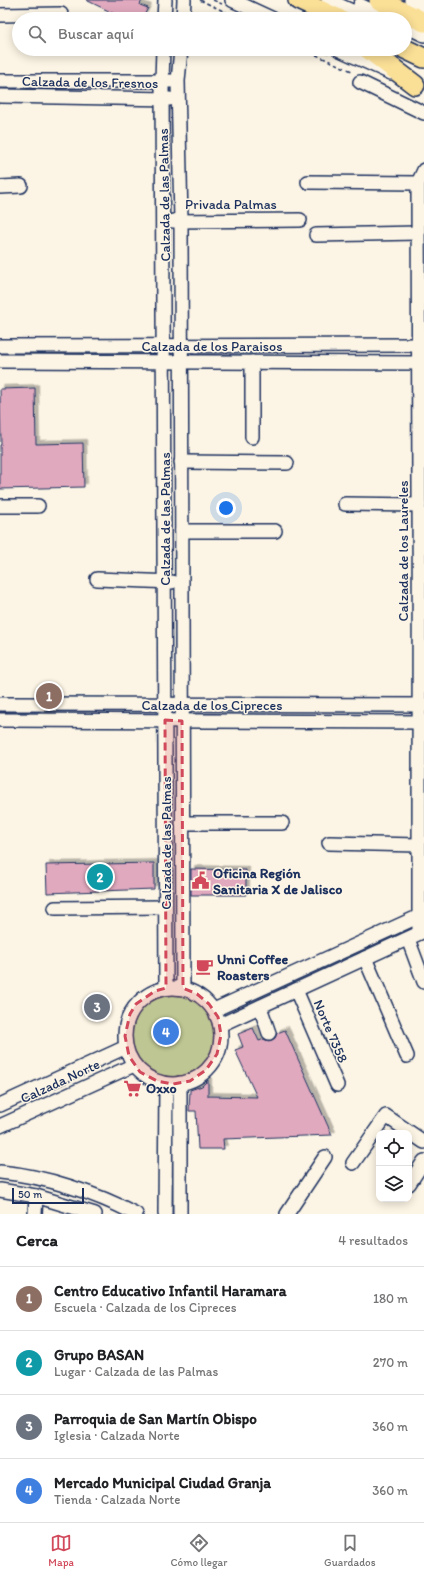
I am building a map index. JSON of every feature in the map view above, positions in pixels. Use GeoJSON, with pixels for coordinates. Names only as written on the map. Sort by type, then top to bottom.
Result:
{"type":"FeatureCollection","features":[{"type":"Feature","properties":{"kind":"highway"},"geometry":{"type":"LineString","coordinates":[[379,0],[404,12]]}},
{"type":"Feature","properties":{"kind":"highway"},"geometry":{"type":"LineString","coordinates":[[313,2],[322,12]]}},
{"type":"Feature","properties":{"kind":"highway"},"geometry":{"type":"LineString","coordinates":[[313,2],[328,12]]}},
{"type":"Feature","properties":{"kind":"highway"},"geometry":{"type":"LineString","coordinates":[[412,16],[424,22]]}},
{"type":"Feature","properties":{"kind":"highway"},"geometry":{"type":"LineString","coordinates":[[412,52],[424,58]]}},
{"type":"Feature","properties":{"kind":"highway"},"geometry":{"type":"LineString","coordinates":[[377,56],[419,87]]}},
{"type":"Feature","properties":{"kind":"street"},"geometry":{"type":"LineString","coordinates":[[164,12],[165,0]]}},
{"type":"Feature","properties":{"kind":"street"},"geometry":{"type":"LineString","coordinates":[[183,12],[184,0]]}},
{"type":"Feature","properties":{"kind":"street"},"geometry":{"type":"LineString","coordinates":[[232,0],[259,12]]}},
{"type":"Feature","properties":{"kind":"street"},"geometry":{"type":"LineString","coordinates":[[256,0],[267,12]]}},
{"type":"Feature","properties":{"kind":"street"},"geometry":{"type":"LineString","coordinates":[[349,0],[374,12]]}},
{"type":"Feature","properties":{"kind":"street"},"geometry":{"type":"LineString","coordinates":[[411,0],[424,6]]}},
{"type":"Feature","properties":{"kind":"street"},"geometry":{"type":"LineString","coordinates":[[313,2],[346,12]]}},
{"type":"Feature","properties":{"kind":"street"},"geometry":{"type":"LineString","coordinates":[[0,16],[12,16]]}},
{"type":"Feature","properties":{"kind":"street"},"geometry":{"type":"LineString","coordinates":[[412,30],[424,36]]}},
{"type":"Feature","properties":{"kind":"street"},"geometry":{"type":"LineString","coordinates":[[412,39],[424,45]]}},
{"type":"Feature","properties":{"kind":"street","name":"Calzada de las Palmas"},"geometry":{"type":"LineString","coordinates":[[163,56],[166,988]]}},
{"type":"Feature","properties":{"kind":"street","name":"Calzada de las Palmas"},"geometry":{"type":"LineString","coordinates":[[180,56],[178,81],[181,221],[183,988]]}},
{"type":"Feature","properties":{"kind":"street"},"geometry":{"type":"LineString","coordinates":[[353,56],[419,87]]}},
{"type":"Feature","properties":{"kind":"street","name":"Calzada de los Fresnos"},"geometry":{"type":"LineString","coordinates":[[0,81],[178,81]]}},
{"type":"Feature","properties":{"kind":"street"},"geometry":{"type":"LineString","coordinates":[[360,82],[424,113]]}},
{"type":"Feature","properties":{"kind":"street","name":"Calzada de los Fresnos"},"geometry":{"type":"LineString","coordinates":[[0,96],[179,99]]}},
{"type":"Feature","properties":{"kind":"street","name":"Calzada de los Laureles"},"geometry":{"type":"LineString","coordinates":[[424,170],[418,183],[418,233],[422,345],[422,483],[419,505],[422,722],[421,815],[418,845],[422,915],[417,934],[424,982]]}},
{"type":"Feature","properties":{"kind":"street"},"geometry":{"type":"LineString","coordinates":[[308,182],[418,183]]}},
{"type":"Feature","properties":{"kind":"street"},"geometry":{"type":"LineString","coordinates":[[0,187],[21,186]]}},
{"type":"Feature","properties":{"kind":"street","name":"Privada Palmas"},"geometry":{"type":"LineString","coordinates":[[163,220],[300,220]]}},
{"type":"Feature","properties":{"kind":"street"},"geometry":{"type":"LineString","coordinates":[[316,235],[418,233]]}},
{"type":"Feature","properties":{"kind":"street","name":"Calzada de los Paraisos"},"geometry":{"type":"LineString","coordinates":[[0,346],[422,345]]}},
{"type":"Feature","properties":{"kind":"street","name":"Calzada de los Paraisos"},"geometry":{"type":"LineString","coordinates":[[0,361],[422,363]]}},
{"type":"Feature","properties":{"kind":"street"},"geometry":{"type":"LineString","coordinates":[[252,362],[252,437]]}},
{"type":"Feature","properties":{"kind":"street"},"geometry":{"type":"LineString","coordinates":[[181,462],[287,463]]}},
{"type":"Feature","properties":{"kind":"street"},"geometry":{"type":"LineString","coordinates":[[345,504],[419,505]]}},
{"type":"Feature","properties":{"kind":"street"},"geometry":{"type":"LineString","coordinates":[[0,506],[38,506]]}},
{"type":"Feature","properties":{"kind":"street"},"geometry":{"type":"LineString","coordinates":[[182,531],[276,531]]}},
{"type":"Feature","properties":{"kind":"street"},"geometry":{"type":"LineString","coordinates":[[97,579],[182,582]]}},
{"type":"Feature","properties":{"kind":"street","name":"Calzada de los Cipreces"},"geometry":{"type":"LineString","coordinates":[[0,704],[422,705]]}},
{"type":"Feature","properties":{"kind":"street","name":"Calzada de los Cipreces"},"geometry":{"type":"LineString","coordinates":[[0,720],[422,722]]}},
{"type":"Feature","properties":{"kind":"street"},"geometry":{"type":"LineString","coordinates":[[182,823],[282,823]]}},
{"type":"Feature","properties":{"kind":"street"},"geometry":{"type":"LineString","coordinates":[[329,844],[418,845]]}},
{"type":"Feature","properties":{"kind":"street"},"geometry":{"type":"LineString","coordinates":[[55,908],[165,908]]}},
{"type":"Feature","properties":{"kind":"street"},"geometry":{"type":"LineString","coordinates":[[214,1010],[422,915]]}},
{"type":"Feature","properties":{"kind":"street"},"geometry":{"type":"LineString","coordinates":[[220,1025],[417,934]]}},
{"type":"Feature","properties":{"kind":"street"},"geometry":{"type":"LineString","coordinates":[[365,958],[407,1056]]}},
{"type":"Feature","properties":{"kind":"street"},"geometry":{"type":"LineString","coordinates":[[166,988],[183,988],[204,998],[214,1010],[220,1025],[220,1045],[213,1063],[198,1076],[180,1083],[166,1084],[148,1077],[134,1065],[126,1047],[124,1036],[126,1024],[136,1004],[145,996],[166,988]]}},
{"type":"Feature","properties":{"kind":"street","name":"Norte 7358"},"geometry":{"type":"LineString","coordinates":[[296,990],[337,1085]]}},
{"type":"Feature","properties":{"kind":"street"},"geometry":{"type":"LineString","coordinates":[[260,1007],[269,1033]]}},
{"type":"Feature","properties":{"kind":"street","name":"Calzada Norte"},"geometry":{"type":"LineString","coordinates":[[0,1105],[126,1047]]}},
{"type":"Feature","properties":{"kind":"street","name":"Calzada Norte"},"geometry":{"type":"LineString","coordinates":[[0,1126],[134,1065]]}},
{"type":"Feature","properties":{"kind":"street"},"geometry":{"type":"LineString","coordinates":[[180,1083],[180,1214]]}},
{"type":"Feature","properties":{"kind":"street"},"geometry":{"type":"LineString","coordinates":[[165,1214],[166,1084]]}},
{"type":"Feature","properties":{"kind":"street"},"geometry":{"type":"LineString","coordinates":[[379,1130],[386,1116],[402,1130]]}},
{"type":"Feature","properties":{"kind":"street"},"geometry":{"type":"LineString","coordinates":[[353,1164],[376,1135]]}},
{"type":"Feature","properties":{"kind":"street"},"geometry":{"type":"LineString","coordinates":[[412,1135],[424,1142]]}},
{"type":"Feature","properties":{"kind":"street"},"geometry":{"type":"LineString","coordinates":[[287,1214],[325,1157]]}},
{"type":"Feature","properties":{"kind":"street"},"geometry":{"type":"LineString","coordinates":[[412,1179],[424,1161]]}},
{"type":"Feature","properties":{"kind":"street"},"geometry":{"type":"LineString","coordinates":[[0,1172],[14,1173],[56,1183],[98,1196],[136,1214]]}},
{"type":"Feature","properties":{"kind":"street"},"geometry":{"type":"LineString","coordinates":[[0,1190],[36,1196],[95,1214]]}},
{"type":"Feature","properties":{"kind":"street"},"geometry":{"type":"LineString","coordinates":[[35,1214],[36,1196]]}},
{"type":"Feature","properties":{"kind":"path"},"geometry":{"type":"LineString","coordinates":[[200,0],[225,12]]}},
{"type":"Feature","properties":{"kind":"highlighted area"},"geometry":{"type":"Polygon","coordinates":[[[165,720],[182,721],[183,988],[197,994],[209,1004],[218,1017],[221,1035],[217,1054],[206,1070],[190,1081],[173,1084],[157,1081],[140,1072],[129,1056],[125,1036],[130,1014],[136,1004],[155,991],[166,988],[165,720]]]}},
{"type":"Feature","properties":{"kind":"green space"},"geometry":{"type":"Polygon","coordinates":[[[173,995],[189,998],[202,1007],[211,1020],[214,1036],[211,1052],[202,1065],[189,1074],[173,1077],[157,1074],[144,1065],[135,1052],[132,1036],[135,1020],[144,1007],[157,998],[173,995]]]}},
{"type":"Feature","properties":{"kind":"building"},"geometry":{"type":"Polygon","coordinates":[[[86,0],[142,0],[140,5],[148,8],[146,12],[111,12],[86,0]]]}},
{"type":"Feature","properties":{"kind":"building"},"geometry":{"type":"Polygon","coordinates":[[[35,388],[36,444],[83,443],[84,487],[0,489],[0,389],[35,388]]]}},
{"type":"Feature","properties":{"kind":"building"},"geometry":{"type":"Polygon","coordinates":[[[154,863],[154,889],[47,893],[46,865],[154,863]]]}},
{"type":"Feature","properties":{"kind":"building"},"geometry":{"type":"Polygon","coordinates":[[[191,869],[246,870],[246,895],[191,895],[191,869]]]}},
{"type":"Feature","properties":{"kind":"building"},"geometry":{"type":"Polygon","coordinates":[[[253,1028],[259,1041],[264,1039],[268,1041],[272,1040],[275,1038],[277,1033],[285,1030],[332,1135],[223,1139],[224,1149],[198,1149],[196,1111],[189,1111],[190,1090],[202,1086],[208,1080],[208,1096],[257,1097],[235,1050],[243,1047],[238,1034],[253,1028]]]}},
{"type":"Feature","properties":{"kind":"place","name":"Centro Educativo Infantil Haramara"},"geometry":{"type":"Point","coordinates":[49,696]}},
{"type":"Feature","properties":{"kind":"place","name":"Grupo BASAN"},"geometry":{"type":"Point","coordinates":[100,877]}},
{"type":"Feature","properties":{"kind":"place","name":"Oficina Región Sanitaria X de Jalisco"},"geometry":{"type":"Point","coordinates":[200,881]}},
{"type":"Feature","properties":{"kind":"place","name":"Unni Coffee Roasters"},"geometry":{"type":"Point","coordinates":[204,967]}},
{"type":"Feature","properties":{"kind":"place","name":"Parroquia de San Martín Obispo"},"geometry":{"type":"Point","coordinates":[97,1007]}},
{"type":"Feature","properties":{"kind":"place","name":"Mercado Municipal Ciudad Granja"},"geometry":{"type":"Point","coordinates":[166,1032]}},
{"type":"Feature","properties":{"kind":"place","name":"Oxxo"},"geometry":{"type":"Point","coordinates":[133,1088]}}]}
